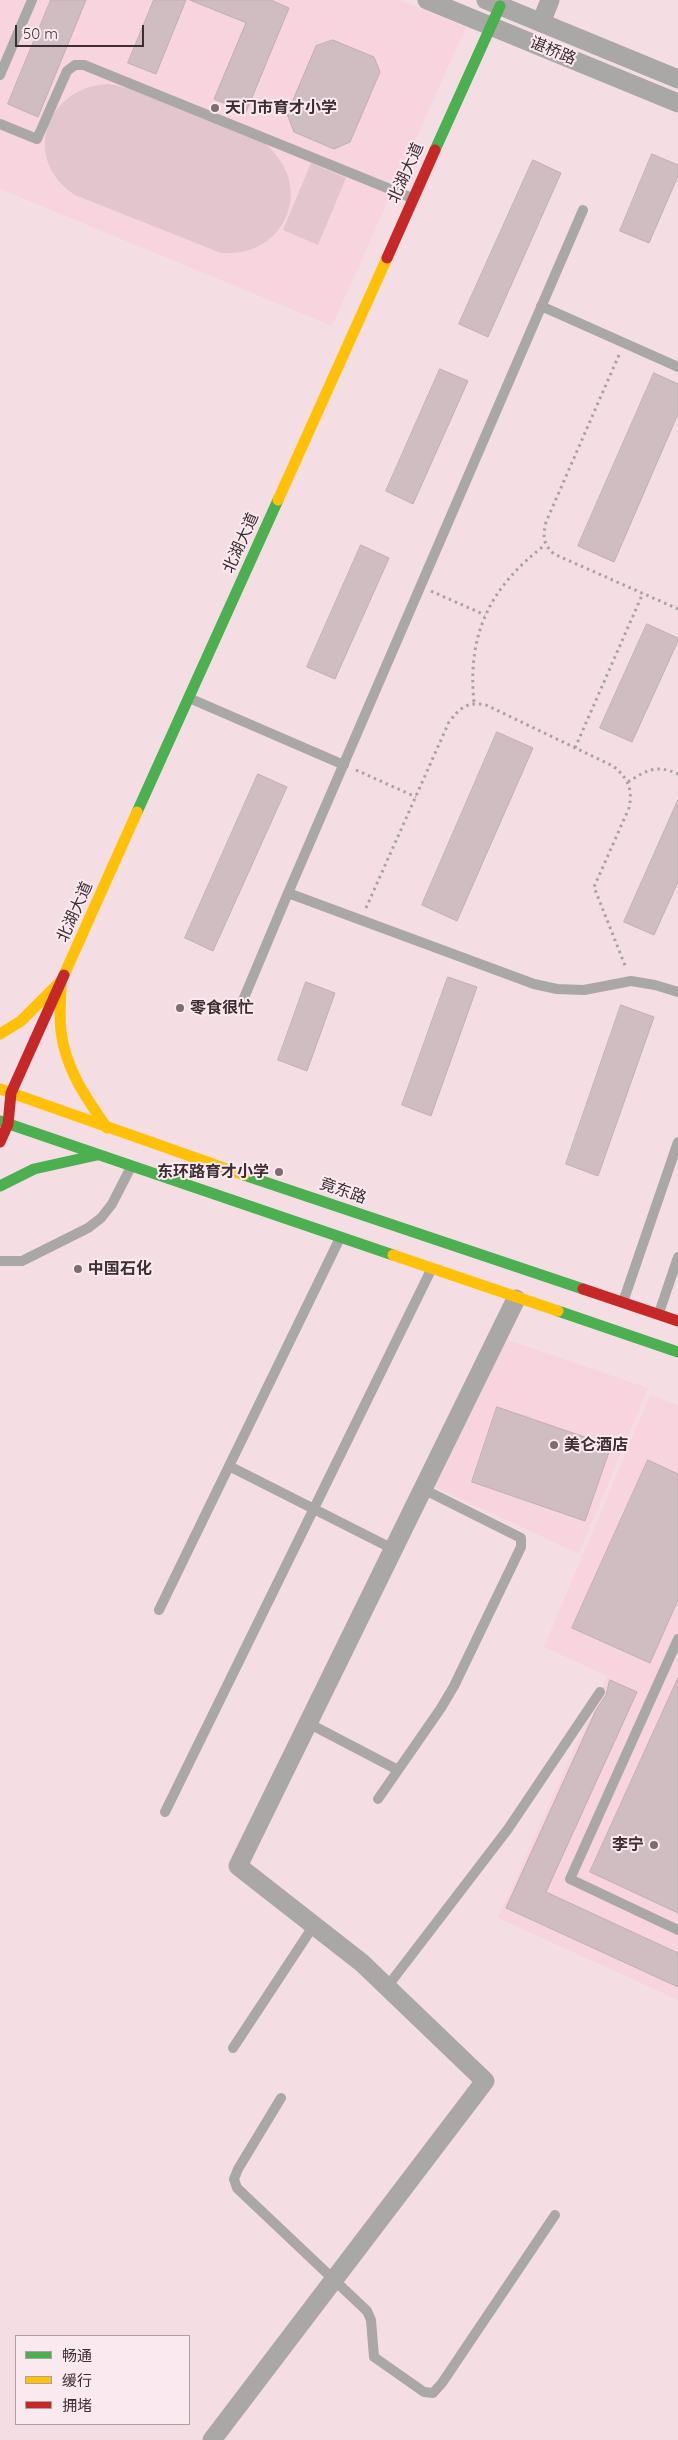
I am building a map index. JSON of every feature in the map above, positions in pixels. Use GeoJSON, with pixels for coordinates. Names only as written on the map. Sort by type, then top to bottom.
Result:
{"type":"FeatureCollection","features":[{"type":"Feature","properties":{"kind":"main road","name":"北湖大道"},"geometry":{"type":"LineString","coordinates":[[0,1142],[11,1093],[490,26],[493,3]]}},
{"type":"Feature","properties":{"kind":"main road"},"geometry":{"type":"LineString","coordinates":[[0,1034],[21,1022],[62,981]]}},
{"type":"Feature","properties":{"kind":"main road"},"geometry":{"type":"LineString","coordinates":[[62,981],[60,1031],[65,1055],[86,1097],[107,1128]]}},
{"type":"Feature","properties":{"kind":"main road","name":"竟东路"},"geometry":{"type":"LineString","coordinates":[[0,1089],[107,1128],[678,1321]]}},
{"type":"Feature","properties":{"kind":"main road","name":"北湖大道"},"geometry":{"type":"LineString","coordinates":[[0,1106],[11,1093]]}},
{"type":"Feature","properties":{"kind":"main road"},"geometry":{"type":"LineString","coordinates":[[4,1122],[432,1270],[678,1352]]}},
{"type":"Feature","properties":{"kind":"main road"},"geometry":{"type":"LineString","coordinates":[[0,1186],[29,1170],[72,1158],[97,1155]]}},
{"type":"Feature","properties":{"kind":"street","name":"谌桥路"},"geometry":{"type":"LineString","coordinates":[[427,0],[678,103]]}},
{"type":"Feature","properties":{"kind":"street"},"geometry":{"type":"LineString","coordinates":[[541,23],[550,0]]}},
{"type":"Feature","properties":{"kind":"street","name":"谌桥路"},"geometry":{"type":"LineString","coordinates":[[493,3],[678,79]]}},
{"type":"Feature","properties":{"kind":"street"},"geometry":{"type":"LineString","coordinates":[[212,2440],[485,2081],[362,1963],[238,1866],[516,1298]]}},
{"type":"Feature","properties":{"kind":"lane"},"geometry":{"type":"LineString","coordinates":[[0,75],[32,0]]}},
{"type":"Feature","properties":{"kind":"lane"},"geometry":{"type":"LineString","coordinates":[[0,124],[37,140],[66,71],[75,65],[84,65],[413,198]]}},
{"type":"Feature","properties":{"kind":"lane"},"geometry":{"type":"LineString","coordinates":[[241,1005],[583,210]]}},
{"type":"Feature","properties":{"kind":"lane"},"geometry":{"type":"LineString","coordinates":[[541,306],[678,366]]}},
{"type":"Feature","properties":{"kind":"lane"},"geometry":{"type":"LineString","coordinates":[[189,698],[344,765]]}},
{"type":"Feature","properties":{"kind":"lane"},"geometry":{"type":"LineString","coordinates":[[288,893],[534,984],[557,989],[584,990],[631,981],[655,985],[678,992]]}},
{"type":"Feature","properties":{"kind":"lane"},"geometry":{"type":"LineString","coordinates":[[623,1302],[678,1142]]}},
{"type":"Feature","properties":{"kind":"lane"},"geometry":{"type":"LineString","coordinates":[[0,1261],[22,1261],[88,1228],[101,1218],[112,1204],[131,1166]]}},
{"type":"Feature","properties":{"kind":"lane"},"geometry":{"type":"LineString","coordinates":[[159,1610],[340,1238]]}},
{"type":"Feature","properties":{"kind":"lane"},"geometry":{"type":"LineString","coordinates":[[659,1314],[678,1257]]}},
{"type":"Feature","properties":{"kind":"lane"},"geometry":{"type":"LineString","coordinates":[[165,1812],[432,1270]]}},
{"type":"Feature","properties":{"kind":"lane"},"geometry":{"type":"LineString","coordinates":[[229,1466],[393,1549]]}},
{"type":"Feature","properties":{"kind":"lane"},"geometry":{"type":"LineString","coordinates":[[378,1799],[442,1708],[521,1547],[521,1538],[423,1489]]}},
{"type":"Feature","properties":{"kind":"lane"},"geometry":{"type":"LineString","coordinates":[[678,1639],[570,1879],[678,1930]]}},
{"type":"Feature","properties":{"kind":"lane"},"geometry":{"type":"LineString","coordinates":[[387,1987],[508,1829],[600,1692]]}},
{"type":"Feature","properties":{"kind":"lane"},"geometry":{"type":"LineString","coordinates":[[308,1723],[398,1770]]}},
{"type":"Feature","properties":{"kind":"lane"},"geometry":{"type":"LineString","coordinates":[[233,2048],[314,1925]]}},
{"type":"Feature","properties":{"kind":"lane"},"geometry":{"type":"LineString","coordinates":[[281,2098],[238,2169],[234,2179],[237,2188],[367,2311],[371,2320],[374,2357],[424,2392],[433,2393],[442,2383],[555,2215]]}},
{"type":"Feature","properties":{"kind":"path"},"geometry":{"type":"LineString","coordinates":[[625,343],[546,522],[543,535],[545,545],[554,554],[678,609]]}},
{"type":"Feature","properties":{"kind":"path"},"geometry":{"type":"LineString","coordinates":[[474,702],[472,666],[475,647],[485,615],[503,584],[530,556],[545,545]]}},
{"type":"Feature","properties":{"kind":"path"},"geometry":{"type":"LineString","coordinates":[[421,586],[485,615]]}},
{"type":"Feature","properties":{"kind":"path"},"geometry":{"type":"LineString","coordinates":[[575,748],[644,594]]}},
{"type":"Feature","properties":{"kind":"path"},"geometry":{"type":"LineString","coordinates":[[360,920],[449,722],[466,704],[474,702],[486,705],[613,766],[628,782],[631,797],[629,808],[594,887],[631,981]]}},
{"type":"Feature","properties":{"kind":"path"},"geometry":{"type":"LineString","coordinates":[[344,765],[416,797]]}},
{"type":"Feature","properties":{"kind":"path"},"geometry":{"type":"LineString","coordinates":[[628,782],[651,769],[663,768],[678,774]]}},
{"type":"Feature","properties":{"kind":"shaded area","name":"天门市育才小学"},"geometry":{"type":"Polygon","coordinates":[[[0,0],[400,0],[466,27],[332,326],[0,189],[0,0]]]}},
{"type":"Feature","properties":{"kind":"shaded area"},"geometry":{"type":"Polygon","coordinates":[[[109,84],[127,88],[264,143],[280,160],[288,178],[291,197],[287,215],[277,231],[263,244],[244,251],[221,253],[75,195],[58,180],[48,163],[45,145],[48,127],[56,111],[69,97],[87,88],[109,84]]]}},
{"type":"Feature","properties":{"kind":"shaded area"},"geometry":{"type":"Polygon","coordinates":[[[311,163],[346,178],[318,245],[283,230],[311,163]]]}},
{"type":"Feature","properties":{"kind":"shaded area"},"geometry":{"type":"Polygon","coordinates":[[[505,1339],[648,1388],[579,1554],[433,1486],[505,1339]]]}},
{"type":"Feature","properties":{"kind":"shaded area"},"geometry":{"type":"Polygon","coordinates":[[[650,1395],[678,1405],[678,2000],[498,1918],[607,1676],[544,1647],[650,1395]]]}},
{"type":"Feature","properties":{"kind":"building"},"geometry":{"type":"Polygon","coordinates":[[[51,0],[86,0],[38,117],[8,104],[51,0]]]}},
{"type":"Feature","properties":{"kind":"building"},"geometry":{"type":"Polygon","coordinates":[[[154,0],[186,0],[156,74],[128,63],[154,0]]]}},
{"type":"Feature","properties":{"kind":"building"},"geometry":{"type":"Polygon","coordinates":[[[190,0],[271,0],[289,8],[246,112],[214,99],[246,23],[190,0]]]}},
{"type":"Feature","properties":{"kind":"building"},"geometry":{"type":"Polygon","coordinates":[[[333,40],[374,57],[380,72],[350,142],[334,149],[294,132],[287,114],[316,46],[333,40]]]}},
{"type":"Feature","properties":{"kind":"building"},"geometry":{"type":"Polygon","coordinates":[[[652,154],[678,165],[678,176],[649,243],[620,231],[652,154]]]}},
{"type":"Feature","properties":{"kind":"building"},"geometry":{"type":"Polygon","coordinates":[[[533,160],[561,173],[488,337],[459,324],[533,160]]]}},
{"type":"Feature","properties":{"kind":"building"},"geometry":{"type":"Polygon","coordinates":[[[440,369],[468,381],[413,504],[386,491],[440,369]]]}},
{"type":"Feature","properties":{"kind":"building"},"geometry":{"type":"Polygon","coordinates":[[[654,373],[678,384],[678,414],[614,562],[578,546],[654,373]]]}},
{"type":"Feature","properties":{"kind":"building"},"geometry":{"type":"Polygon","coordinates":[[[361,545],[389,558],[335,679],[307,667],[361,545]]]}},
{"type":"Feature","properties":{"kind":"building"},"geometry":{"type":"Polygon","coordinates":[[[647,624],[678,638],[678,641],[632,742],[600,728],[647,624]]]}},
{"type":"Feature","properties":{"kind":"building"},"geometry":{"type":"Polygon","coordinates":[[[497,732],[533,748],[457,921],[422,905],[497,732]]]}},
{"type":"Feature","properties":{"kind":"building"},"geometry":{"type":"Polygon","coordinates":[[[258,774],[287,787],[213,951],[185,938],[258,774]]]}},
{"type":"Feature","properties":{"kind":"building"},"geometry":{"type":"Polygon","coordinates":[[[678,800],[678,882],[654,935],[624,922],[678,800]]]}},
{"type":"Feature","properties":{"kind":"building"},"geometry":{"type":"Polygon","coordinates":[[[448,977],[477,987],[431,1116],[402,1105],[448,977]]]}},
{"type":"Feature","properties":{"kind":"building"},"geometry":{"type":"Polygon","coordinates":[[[306,982],[335,993],[307,1071],[278,1060],[306,982]]]}},
{"type":"Feature","properties":{"kind":"building"},"geometry":{"type":"Polygon","coordinates":[[[621,1005],[654,1017],[598,1176],[566,1164],[621,1005]]]}},
{"type":"Feature","properties":{"kind":"building"},"geometry":{"type":"Polygon","coordinates":[[[497,1407],[611,1446],[585,1521],[472,1482],[497,1407]]]}},
{"type":"Feature","properties":{"kind":"building"},"geometry":{"type":"Polygon","coordinates":[[[648,1460],[678,1474],[678,1600],[650,1663],[572,1628],[648,1460]]]}},
{"type":"Feature","properties":{"kind":"building"},"geometry":{"type":"Polygon","coordinates":[[[678,1678],[678,1913],[590,1872],[678,1678]]]}},
{"type":"Feature","properties":{"kind":"building"},"geometry":{"type":"Polygon","coordinates":[[[610,1680],[637,1692],[546,1892],[678,1953],[678,1987],[506,1908],[596,1710],[606,1695],[610,1680]]]}},
{"type":"Feature","properties":{"kind":"traffic: fast"},"geometry":{"type":"LineString","coordinates":[[435,150],[500,6]]}},
{"type":"Feature","properties":{"kind":"traffic: fast"},"geometry":{"type":"LineString","coordinates":[[137,812],[278,500]]}},
{"type":"Feature","properties":{"kind":"traffic: fast"},"geometry":{"type":"LineString","coordinates":[[0,1121],[393,1255]]}},
{"type":"Feature","properties":{"kind":"traffic: fast"},"geometry":{"type":"LineString","coordinates":[[0,1186],[34,1169],[97,1155]]}},
{"type":"Feature","properties":{"kind":"traffic: fast"},"geometry":{"type":"LineString","coordinates":[[244,1175],[583,1289]]}},
{"type":"Feature","properties":{"kind":"traffic: fast"},"geometry":{"type":"LineString","coordinates":[[558,1311],[678,1352]]}},
{"type":"Feature","properties":{"kind":"traffic: slow"},"geometry":{"type":"LineString","coordinates":[[278,500],[387,258]]}},
{"type":"Feature","properties":{"kind":"traffic: slow"},"geometry":{"type":"LineString","coordinates":[[64,975],[137,812]]}},
{"type":"Feature","properties":{"kind":"traffic: slow"},"geometry":{"type":"LineString","coordinates":[[0,1034],[21,1021],[61,981],[60,1025],[67,1058],[84,1094],[107,1128]]}},
{"type":"Feature","properties":{"kind":"traffic: slow"},"geometry":{"type":"LineString","coordinates":[[0,1089],[244,1175]]}},
{"type":"Feature","properties":{"kind":"traffic: slow"},"geometry":{"type":"LineString","coordinates":[[393,1255],[558,1311]]}},
{"type":"Feature","properties":{"kind":"traffic: jam"},"geometry":{"type":"LineString","coordinates":[[387,258],[435,150]]}},
{"type":"Feature","properties":{"kind":"traffic: jam"},"geometry":{"type":"LineString","coordinates":[[0,1142],[8,1124],[11,1093],[64,975]]}},
{"type":"Feature","properties":{"kind":"traffic: jam"},"geometry":{"type":"LineString","coordinates":[[583,1289],[678,1321]]}},
{"type":"Feature","properties":{"kind":"place","name":"天门市育才小学"},"geometry":{"type":"Point","coordinates":[215,108]}},
{"type":"Feature","properties":{"kind":"place","name":"零食很忙"},"geometry":{"type":"Point","coordinates":[180,1008]}},
{"type":"Feature","properties":{"kind":"place","name":"东环路育才小学"},"geometry":{"type":"Point","coordinates":[279,1172]}},
{"type":"Feature","properties":{"kind":"place","name":"中国石化"},"geometry":{"type":"Point","coordinates":[78,1269]}},
{"type":"Feature","properties":{"kind":"place","name":"美仑酒店"},"geometry":{"type":"Point","coordinates":[554,1445]}},
{"type":"Feature","properties":{"kind":"place","name":"李宁"},"geometry":{"type":"Point","coordinates":[654,1845]}}]}
